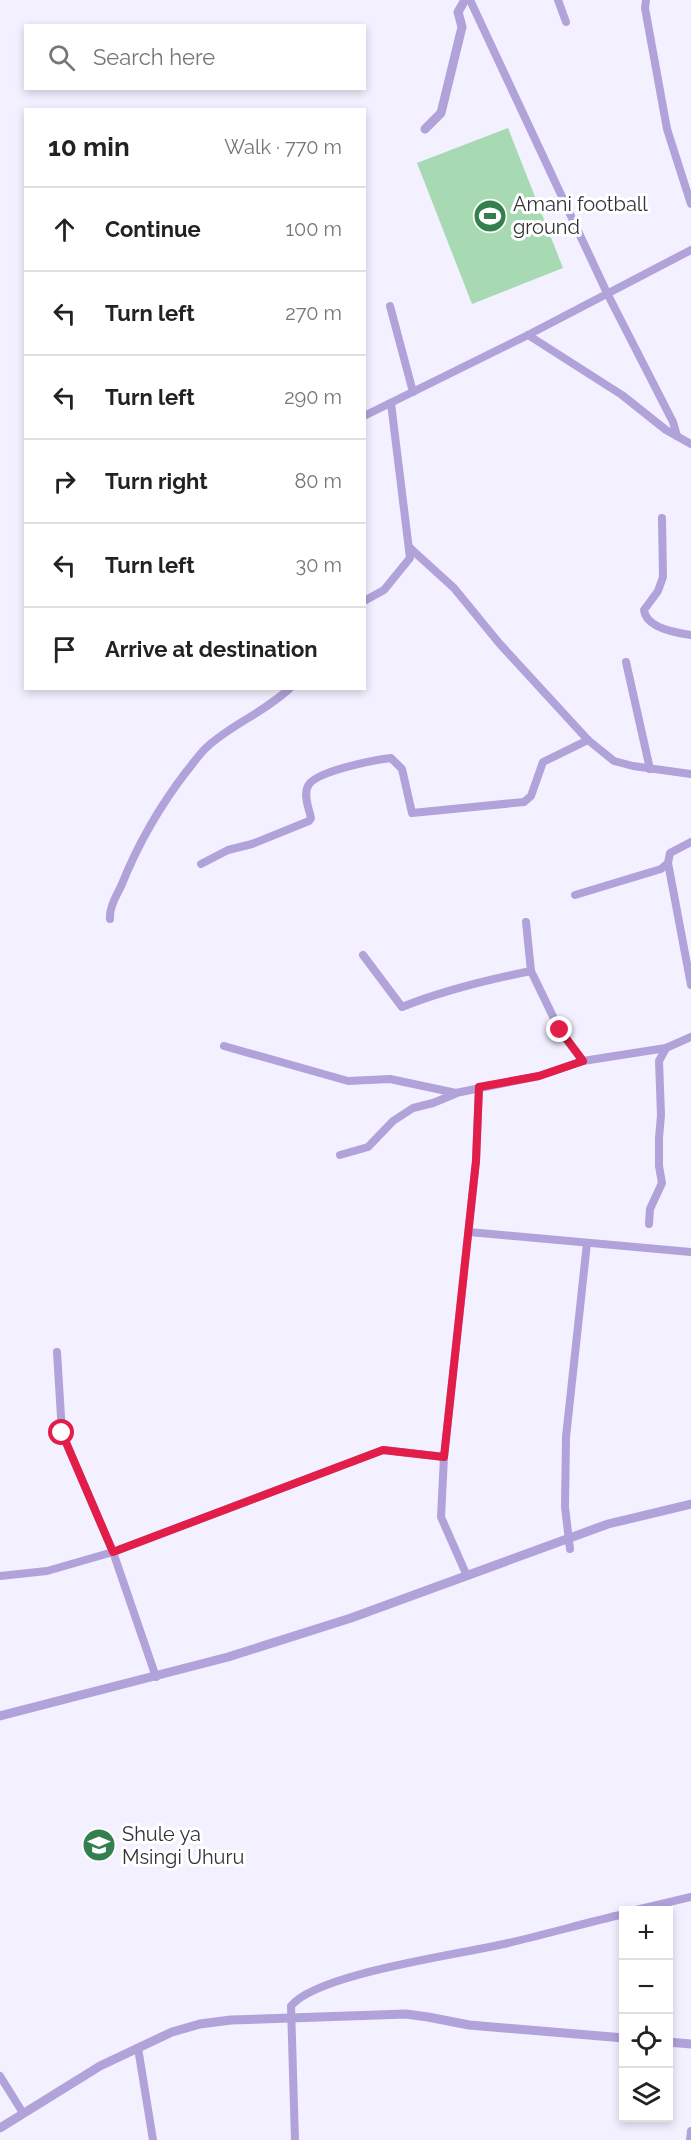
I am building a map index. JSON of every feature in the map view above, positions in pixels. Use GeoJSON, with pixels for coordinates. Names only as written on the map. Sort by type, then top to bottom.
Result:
{"type":"FeatureCollection","features":[{"type":"Feature","properties":{"kind":"street"},"geometry":{"type":"LineString","coordinates":[[425,129],[441,113],[462,27],[458,12],[468,0],[607,293],[673,422],[676,436]]}},
{"type":"Feature","properties":{"kind":"street"},"geometry":{"type":"LineString","coordinates":[[558,0],[566,22]]}},
{"type":"Feature","properties":{"kind":"street"},"geometry":{"type":"LineString","coordinates":[[646,0],[645,8],[667,129],[691,204]]}},
{"type":"Feature","properties":{"kind":"street"},"geometry":{"type":"LineString","coordinates":[[366,415],[528,335],[691,250]]}},
{"type":"Feature","properties":{"kind":"street"},"geometry":{"type":"LineString","coordinates":[[390,306],[413,392]]}},
{"type":"Feature","properties":{"kind":"street"},"geometry":{"type":"LineString","coordinates":[[528,335],[622,395],[666,430],[691,444]]}},
{"type":"Feature","properties":{"kind":"street"},"geometry":{"type":"LineString","coordinates":[[366,600],[384,590],[410,558],[391,403]]}},
{"type":"Feature","properties":{"kind":"street"},"geometry":{"type":"LineString","coordinates":[[662,518],[663,577],[658,591],[644,610],[644,614],[646,618],[662,628],[675,633],[691,635]]}},
{"type":"Feature","properties":{"kind":"street"},"geometry":{"type":"LineString","coordinates":[[410,548],[454,588],[499,643],[588,740],[614,761],[650,769],[691,774]]}},
{"type":"Feature","properties":{"kind":"street"},"geometry":{"type":"LineString","coordinates":[[626,663],[650,769]]}},
{"type":"Feature","properties":{"kind":"street"},"geometry":{"type":"LineString","coordinates":[[110,919],[112,906],[129,865],[155,818],[185,773],[206,748],[227,731],[247,720],[288,690]]}},
{"type":"Feature","properties":{"kind":"street"},"geometry":{"type":"LineString","coordinates":[[201,864],[228,850],[252,844],[309,821],[311,818],[306,794],[308,786],[312,781],[334,771],[391,758],[402,769],[412,813],[524,802],[531,796],[543,762],[588,740]]}},
{"type":"Feature","properties":{"kind":"street"},"geometry":{"type":"LineString","coordinates":[[691,842],[670,853],[668,863],[691,985]]}},
{"type":"Feature","properties":{"kind":"street"},"geometry":{"type":"LineString","coordinates":[[575,896],[661,869],[668,863]]}},
{"type":"Feature","properties":{"kind":"street"},"geometry":{"type":"LineString","coordinates":[[526,922],[531,971],[560,1030],[583,1061]]}},
{"type":"Feature","properties":{"kind":"street"},"geometry":{"type":"LineString","coordinates":[[363,955],[402,1007],[436,993],[531,971]]}},
{"type":"Feature","properties":{"kind":"street"},"geometry":{"type":"LineString","coordinates":[[340,1155],[368,1147],[393,1121],[413,1108],[433,1103],[456,1093],[539,1076],[583,1061],[666,1048],[691,1037]]}},
{"type":"Feature","properties":{"kind":"street"},"geometry":{"type":"LineString","coordinates":[[224,1046],[348,1081],[390,1079],[456,1093]]}},
{"type":"Feature","properties":{"kind":"street"},"geometry":{"type":"LineString","coordinates":[[649,1224],[650,1209],[662,1183],[659,1138],[661,1115],[659,1061],[666,1048]]}},
{"type":"Feature","properties":{"kind":"street"},"geometry":{"type":"LineString","coordinates":[[467,1576],[441,1516],[444,1457],[476,1161],[479,1087]]}},
{"type":"Feature","properties":{"kind":"street"},"geometry":{"type":"LineString","coordinates":[[469,1232],[691,1251]]}},
{"type":"Feature","properties":{"kind":"street"},"geometry":{"type":"LineString","coordinates":[[569,1544],[565,1507],[566,1437],[587,1243]]}},
{"type":"Feature","properties":{"kind":"street"},"geometry":{"type":"LineString","coordinates":[[57,1352],[62,1433],[113,1552],[156,1677]]}},
{"type":"Feature","properties":{"kind":"street"},"geometry":{"type":"LineString","coordinates":[[0,1576],[47,1571],[113,1552],[383,1450],[444,1457]]}},
{"type":"Feature","properties":{"kind":"street"},"geometry":{"type":"LineString","coordinates":[[0,1715],[228,1657],[569,1544],[608,1524],[691,1504]]}},
{"type":"Feature","properties":{"kind":"street"},"geometry":{"type":"LineString","coordinates":[[656,1906],[691,1897]]}},
{"type":"Feature","properties":{"kind":"street"},"geometry":{"type":"LineString","coordinates":[[295,2140],[291,2006],[297,1999],[323,1986],[373,1971],[508,1944],[619,1915]]}},
{"type":"Feature","properties":{"kind":"street"},"geometry":{"type":"LineString","coordinates":[[0,2128],[100,2066],[172,2032],[200,2024],[231,2020],[406,2014],[469,2025],[619,2038]]}},
{"type":"Feature","properties":{"kind":"street"},"geometry":{"type":"LineString","coordinates":[[673,2042],[691,2044]]}},
{"type":"Feature","properties":{"kind":"street"},"geometry":{"type":"LineString","coordinates":[[138,2048],[153,2140]]}},
{"type":"Feature","properties":{"kind":"street"},"geometry":{"type":"LineString","coordinates":[[0,2076],[23,2113]]}},
{"type":"Feature","properties":{"kind":"street"},"geometry":{"type":"LineString","coordinates":[[690,2140],[691,2131]]}},
{"type":"Feature","properties":{"kind":"green space","name":"Amani football ground"},"geometry":{"type":"Polygon","coordinates":[[[508,128],[563,268],[472,304],[417,163],[508,128]]]}},
{"type":"Feature","properties":{"kind":"place","name":"Amani football ground"},"geometry":{"type":"Point","coordinates":[490,216]}},
{"type":"Feature","properties":{"kind":"place","name":"Shule ya Msingi Uhuru"},"geometry":{"type":"Point","coordinates":[99,1845]}},
{"type":"Feature","properties":{"kind":"route"},"geometry":{"type":"LineString","coordinates":[[62,1433],[113,1552],[383,1450],[444,1457],[476,1161],[479,1087],[539,1076],[583,1061],[560,1030]]}}]}
